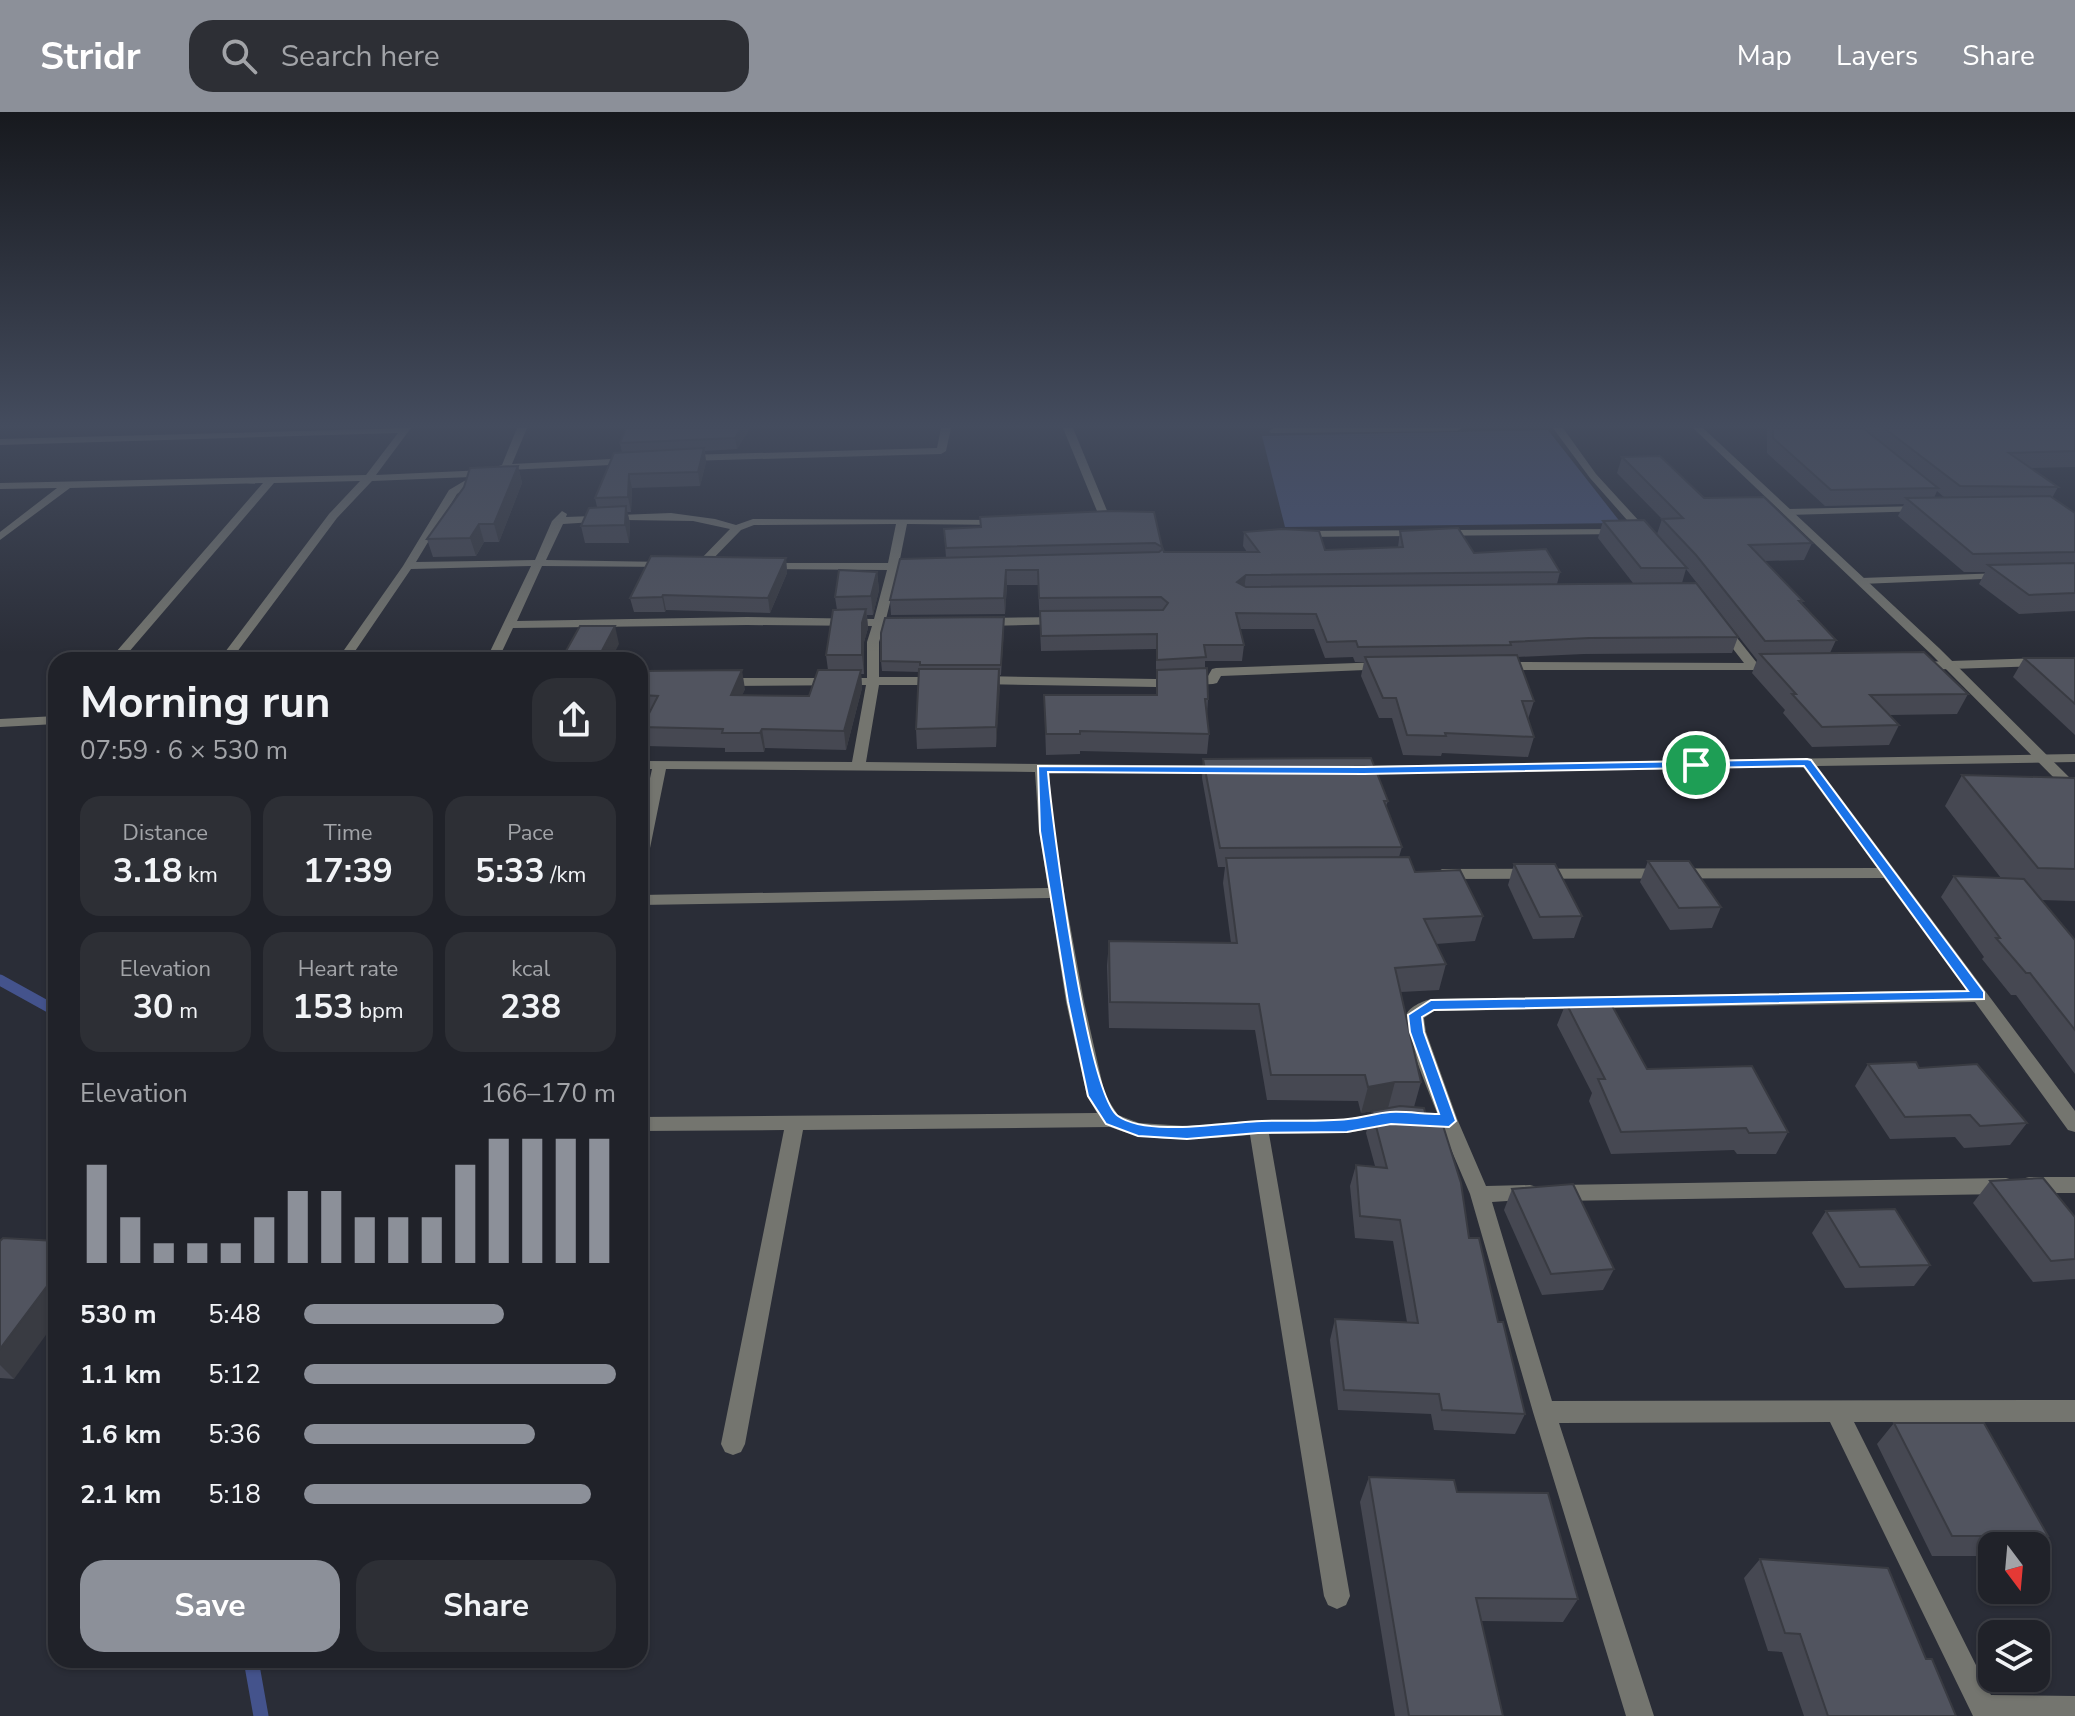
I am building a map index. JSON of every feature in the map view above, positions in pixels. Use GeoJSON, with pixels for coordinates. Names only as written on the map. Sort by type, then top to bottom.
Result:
{"type":"FeatureCollection","features":[{"type":"Feature","properties":{"kind":"street"},"geometry":{"type":"LineString","coordinates":[[0,537],[44,503]]}},
{"type":"Feature","properties":{"kind":"street"},"geometry":{"type":"LineString","coordinates":[[122,652],[251,503]]}},
{"type":"Feature","properties":{"kind":"street"},"geometry":{"type":"LineString","coordinates":[[231,652],[345,503]]}},
{"type":"Feature","properties":{"kind":"street"},"geometry":{"type":"LineString","coordinates":[[349,652],[408,566],[446,503]]}},
{"type":"Feature","properties":{"kind":"street"},"geometry":{"type":"LineString","coordinates":[[1073,518],[1103,513],[1099,503]]}},
{"type":"Feature","properties":{"kind":"street"},"geometry":{"type":"LineString","coordinates":[[1616,503],[1653,543]]}},
{"type":"Feature","properties":{"kind":"street"},"geometry":{"type":"LineString","coordinates":[[1778,503],[1950,666],[2075,791]]}},
{"type":"Feature","properties":{"kind":"street"},"geometry":{"type":"LineString","coordinates":[[1788,512],[1931,508]]}},
{"type":"Feature","properties":{"kind":"street"},"geometry":{"type":"LineString","coordinates":[[495,652],[560,517],[702,518],[737,528]]}},
{"type":"Feature","properties":{"kind":"street"},"geometry":{"type":"LineString","coordinates":[[858,767],[873,681],[873,642],[902,521]]}},
{"type":"Feature","properties":{"kind":"street"},"geometry":{"type":"LineString","coordinates":[[701,565],[737,528],[753,522],[1020,521]]}},
{"type":"Feature","properties":{"kind":"street"},"geometry":{"type":"LineString","coordinates":[[1280,534],[1642,532]]}},
{"type":"Feature","properties":{"kind":"street"},"geometry":{"type":"LineString","coordinates":[[408,566],[536,563],[717,566]]}},
{"type":"Feature","properties":{"kind":"street"},"geometry":{"type":"LineString","coordinates":[[749,566],[937,567]]}},
{"type":"Feature","properties":{"kind":"street"},"geometry":{"type":"LineString","coordinates":[[1861,581],[2021,575]]}},
{"type":"Feature","properties":{"kind":"street"},"geometry":{"type":"LineString","coordinates":[[1715,617],[1753,667]]}},
{"type":"Feature","properties":{"kind":"street"},"geometry":{"type":"LineString","coordinates":[[977,623],[1077,620]]}},
{"type":"Feature","properties":{"kind":"street"},"geometry":{"type":"LineString","coordinates":[[507,625],[747,621],[921,623]]}},
{"type":"Feature","properties":{"kind":"street"},"geometry":{"type":"LineString","coordinates":[[1904,666],[2075,661]]}},
{"type":"Feature","properties":{"kind":"street"},"geometry":{"type":"LineString","coordinates":[[963,680],[1169,683],[1213,680],[1216,672],[1399,666]]}},
{"type":"Feature","properties":{"kind":"street"},"geometry":{"type":"LineString","coordinates":[[1478,666],[1798,667]]}},
{"type":"Feature","properties":{"kind":"street"},"geometry":{"type":"LineString","coordinates":[[709,682],[948,680]]}},
{"type":"Feature","properties":{"kind":"street"},"geometry":{"type":"LineString","coordinates":[[0,723],[48,720]]}},
{"type":"Feature","properties":{"kind":"street"},"geometry":{"type":"LineString","coordinates":[[1349,770],[2075,758]]}},
{"type":"Feature","properties":{"kind":"street"},"geometry":{"type":"LineString","coordinates":[[1807,763],[2075,1125]]}},
{"type":"Feature","properties":{"kind":"street"},"geometry":{"type":"LineString","coordinates":[[648,765],[1242,770]]}},
{"type":"Feature","properties":{"kind":"street"},"geometry":{"type":"LineString","coordinates":[[648,821],[660,766]]}},
{"type":"Feature","properties":{"kind":"street"},"geometry":{"type":"LineString","coordinates":[[1042,768],[1046,831],[1075,1002],[1096,1096],[1111,1120]]}},
{"type":"Feature","properties":{"kind":"street"},"geometry":{"type":"LineString","coordinates":[[1428,875],[1888,873]]}},
{"type":"Feature","properties":{"kind":"street"},"geometry":{"type":"LineString","coordinates":[[648,900],[1058,893]]}},
{"type":"Feature","properties":{"kind":"street"},"geometry":{"type":"LineString","coordinates":[[1640,1716],[1544,1412],[1480,1194],[1449,1121],[1417,1032],[1415,1015],[1431,1005],[1979,996]]}},
{"type":"Feature","properties":{"kind":"street"},"geometry":{"type":"LineString","coordinates":[[648,1124],[1111,1120],[1138,1130],[1187,1133],[1258,1127],[1347,1126],[1391,1118],[1449,1121]]}},
{"type":"Feature","properties":{"kind":"street"},"geometry":{"type":"LineString","coordinates":[[733,1444],[795,1123]]}},
{"type":"Feature","properties":{"kind":"street"},"geometry":{"type":"LineString","coordinates":[[1258,1127],[1337,1596]]}},
{"type":"Feature","properties":{"kind":"street"},"geometry":{"type":"LineString","coordinates":[[1480,1194],[2075,1185]]}},
{"type":"Feature","properties":{"kind":"street"},"geometry":{"type":"LineString","coordinates":[[1836,1411],[1985,1712],[2075,1710]]}},
{"type":"Feature","properties":{"kind":"street"},"geometry":{"type":"LineString","coordinates":[[1544,1412],[2075,1411]]}},
{"type":"Feature","properties":{"kind":"shaded area"},"geometry":{"type":"Polygon","coordinates":[[[1279,503],[1605,503],[1621,523],[1285,527],[1279,503]]]}},
{"type":"Feature","properties":{"kind":"building"},"geometry":{"type":"Polygon","coordinates":[[[453,503],[503,503],[494,524],[479,524],[470,538],[427,539],[453,503]]]}},
{"type":"Feature","properties":{"kind":"building"},"geometry":{"type":"Polygon","coordinates":[[[1668,503],[1770,503],[1812,543],[1749,545],[1836,640],[1765,641],[1696,555],[1662,519],[1683,518],[1668,503]]]}},
{"type":"Feature","properties":{"kind":"building"},"geometry":{"type":"Polygon","coordinates":[[[1912,503],[2060,503],[2075,513],[2075,552],[1973,554],[1912,503]]]}},
{"type":"Feature","properties":{"kind":"building"},"geometry":{"type":"Polygon","coordinates":[[[626,506],[625,525],[581,526],[589,508],[626,506]]]}},
{"type":"Feature","properties":{"kind":"building"},"geometry":{"type":"Polygon","coordinates":[[[1154,512],[1162,547],[1155,543],[946,548],[944,529],[981,527],[980,517],[1154,512]]]}},
{"type":"Feature","properties":{"kind":"building"},"geometry":{"type":"Polygon","coordinates":[[[1644,520],[1687,568],[1641,568],[1603,521],[1644,520]]]}},
{"type":"Feature","properties":{"kind":"building"},"geometry":{"type":"Polygon","coordinates":[[[1458,528],[1474,553],[1546,549],[1560,572],[1246,575],[1237,582],[1246,587],[1696,583],[1738,637],[1589,638],[1510,642],[1511,645],[1358,647],[1356,641],[1327,642],[1316,614],[1236,613],[1244,645],[1204,645],[1206,657],[1157,660],[1157,634],[1041,636],[1040,611],[1163,610],[1168,603],[1161,597],[1039,598],[1038,570],[1006,570],[1004,598],[890,600],[900,559],[1159,552],[1163,549],[1164,552],[1259,552],[1244,532],[1281,529],[1319,531],[1325,550],[1403,547],[1400,531],[1458,528]]]}},
{"type":"Feature","properties":{"kind":"building"},"geometry":{"type":"Polygon","coordinates":[[[651,556],[786,558],[768,598],[663,595],[630,598],[651,556]]]}},
{"type":"Feature","properties":{"kind":"building"},"geometry":{"type":"Polygon","coordinates":[[[2075,563],[2075,593],[2029,595],[1988,565],[2075,563]]]}},
{"type":"Feature","properties":{"kind":"building"},"geometry":{"type":"Polygon","coordinates":[[[839,570],[877,572],[871,596],[835,597],[839,570]]]}},
{"type":"Feature","properties":{"kind":"building"},"geometry":{"type":"Polygon","coordinates":[[[866,609],[862,623],[862,655],[826,655],[833,610],[866,609]]]}},
{"type":"Feature","properties":{"kind":"building"},"geometry":{"type":"Polygon","coordinates":[[[1004,617],[1001,665],[920,665],[920,662],[881,661],[881,633],[885,618],[1004,617]]]}},
{"type":"Feature","properties":{"kind":"building"},"geometry":{"type":"Polygon","coordinates":[[[580,626],[615,626],[601,652],[565,652],[580,626]]]}},
{"type":"Feature","properties":{"kind":"building"},"geometry":{"type":"Polygon","coordinates":[[[1924,652],[1968,694],[1870,695],[1899,725],[1822,727],[1760,654],[1924,652]]]}},
{"type":"Feature","properties":{"kind":"building"},"geometry":{"type":"Polygon","coordinates":[[[1517,655],[1534,701],[1522,701],[1534,737],[1445,733],[1446,736],[1407,735],[1396,698],[1383,698],[1365,657],[1517,655]]]}},
{"type":"Feature","properties":{"kind":"building"},"geometry":{"type":"Polygon","coordinates":[[[2024,658],[2075,658],[2075,704],[2024,658]]]}},
{"type":"Feature","properties":{"kind":"building"},"geometry":{"type":"Polygon","coordinates":[[[1207,668],[1208,699],[1205,699],[1209,734],[1080,731],[1080,734],[1046,734],[1044,695],[1157,695],[1157,670],[1207,668]]]}},
{"type":"Feature","properties":{"kind":"building"},"geometry":{"type":"Polygon","coordinates":[[[919,669],[999,669],[996,727],[916,729],[919,669]]]}},
{"type":"Feature","properties":{"kind":"building"},"geometry":{"type":"Polygon","coordinates":[[[742,670],[731,695],[809,696],[818,670],[861,670],[844,731],[762,729],[760,733],[648,727],[648,715],[658,696],[648,695],[648,671],[742,670]]]}},
{"type":"Feature","properties":{"kind":"building"},"geometry":{"type":"Polygon","coordinates":[[[1371,758],[1402,847],[1220,848],[1203,759],[1371,758]]]}},
{"type":"Feature","properties":{"kind":"building"},"geometry":{"type":"Polygon","coordinates":[[[1962,775],[2075,778],[2075,869],[2038,868],[1962,775]]]}},
{"type":"Feature","properties":{"kind":"building"},"geometry":{"type":"Polygon","coordinates":[[[1409,857],[1415,872],[1460,870],[1483,916],[1424,919],[1446,964],[1395,968],[1421,1082],[1395,1082],[1368,1087],[1365,1075],[1271,1075],[1259,1004],[1110,1002],[1109,941],[1237,943],[1226,858],[1409,857]]]}},
{"type":"Feature","properties":{"kind":"building"},"geometry":{"type":"Polygon","coordinates":[[[1648,861],[1689,861],[1721,907],[1679,908],[1648,861]]]}},
{"type":"Feature","properties":{"kind":"building"},"geometry":{"type":"Polygon","coordinates":[[[1514,864],[1555,864],[1582,916],[1540,917],[1514,864]]]}},
{"type":"Feature","properties":{"kind":"building"},"geometry":{"type":"Polygon","coordinates":[[[1954,876],[2024,879],[2075,940],[2075,1030],[2030,973],[2026,973],[1996,938],[2000,938],[1954,876]]]}},
{"type":"Feature","properties":{"kind":"building"},"geometry":{"type":"Polygon","coordinates":[[[1610,1002],[1647,1069],[1752,1066],[1788,1132],[1749,1133],[1746,1128],[1621,1132],[1598,1079],[1605,1079],[1566,1003],[1610,1002]]]}},
{"type":"Feature","properties":{"kind":"building"},"geometry":{"type":"Polygon","coordinates":[[[1916,1062],[1919,1068],[1977,1064],[2027,1123],[1980,1126],[1970,1115],[1905,1117],[1868,1064],[1916,1062]]]}},
{"type":"Feature","properties":{"kind":"building"},"geometry":{"type":"Polygon","coordinates":[[[1400,1106],[1424,1108],[1426,1116],[1440,1116],[1461,1183],[1469,1238],[1479,1238],[1498,1322],[1503,1322],[1525,1414],[1442,1410],[1439,1394],[1344,1390],[1335,1319],[1418,1323],[1400,1220],[1360,1216],[1356,1165],[1387,1168],[1372,1111],[1400,1106]]]}},
{"type":"Feature","properties":{"kind":"building"},"geometry":{"type":"Polygon","coordinates":[[[2043,1178],[2075,1217],[2075,1259],[2051,1261],[1990,1181],[2043,1178]]]}},
{"type":"Feature","properties":{"kind":"building"},"geometry":{"type":"Polygon","coordinates":[[[1573,1184],[1614,1269],[1551,1274],[1512,1189],[1573,1184]]]}},
{"type":"Feature","properties":{"kind":"building"},"geometry":{"type":"Polygon","coordinates":[[[1895,1209],[1930,1265],[1860,1267],[1826,1211],[1895,1209]]]}},
{"type":"Feature","properties":{"kind":"building"},"geometry":{"type":"Polygon","coordinates":[[[3,1238],[48,1241],[48,1285],[0,1349],[0,1241],[3,1238]]]}},
{"type":"Feature","properties":{"kind":"building"},"geometry":{"type":"Polygon","coordinates":[[[1894,1423],[1984,1423],[2046,1532],[1978,1532],[1978,1536],[1952,1536],[1894,1423]]]}},
{"type":"Feature","properties":{"kind":"building"},"geometry":{"type":"Polygon","coordinates":[[[1369,1477],[1454,1480],[1457,1492],[1548,1493],[1578,1599],[1476,1598],[1503,1716],[1409,1716],[1369,1477]]]}},
{"type":"Feature","properties":{"kind":"building"},"geometry":{"type":"Polygon","coordinates":[[[1760,1559],[1888,1568],[1926,1659],[1932,1659],[1956,1716],[1828,1716],[1800,1634],[1785,1633],[1760,1559]]]}},
{"type":"Feature","properties":{"kind":"waterway"},"geometry":{"type":"LineString","coordinates":[[0,980],[48,1007]]}},
{"type":"Feature","properties":{"kind":"waterway"},"geometry":{"type":"LineString","coordinates":[[252,1668],[261,1716]]}},
{"type":"Feature","properties":{"kind":"route"},"geometry":{"type":"LineString","coordinates":[[1807,763],[1979,996],[1431,1005],[1415,1015],[1417,1032],[1449,1121],[1391,1118],[1347,1126],[1258,1127],[1187,1133],[1138,1130],[1111,1120],[1096,1096],[1075,1002],[1046,831],[1042,768],[1364,770],[1696,765],[1807,763]]}}]}
